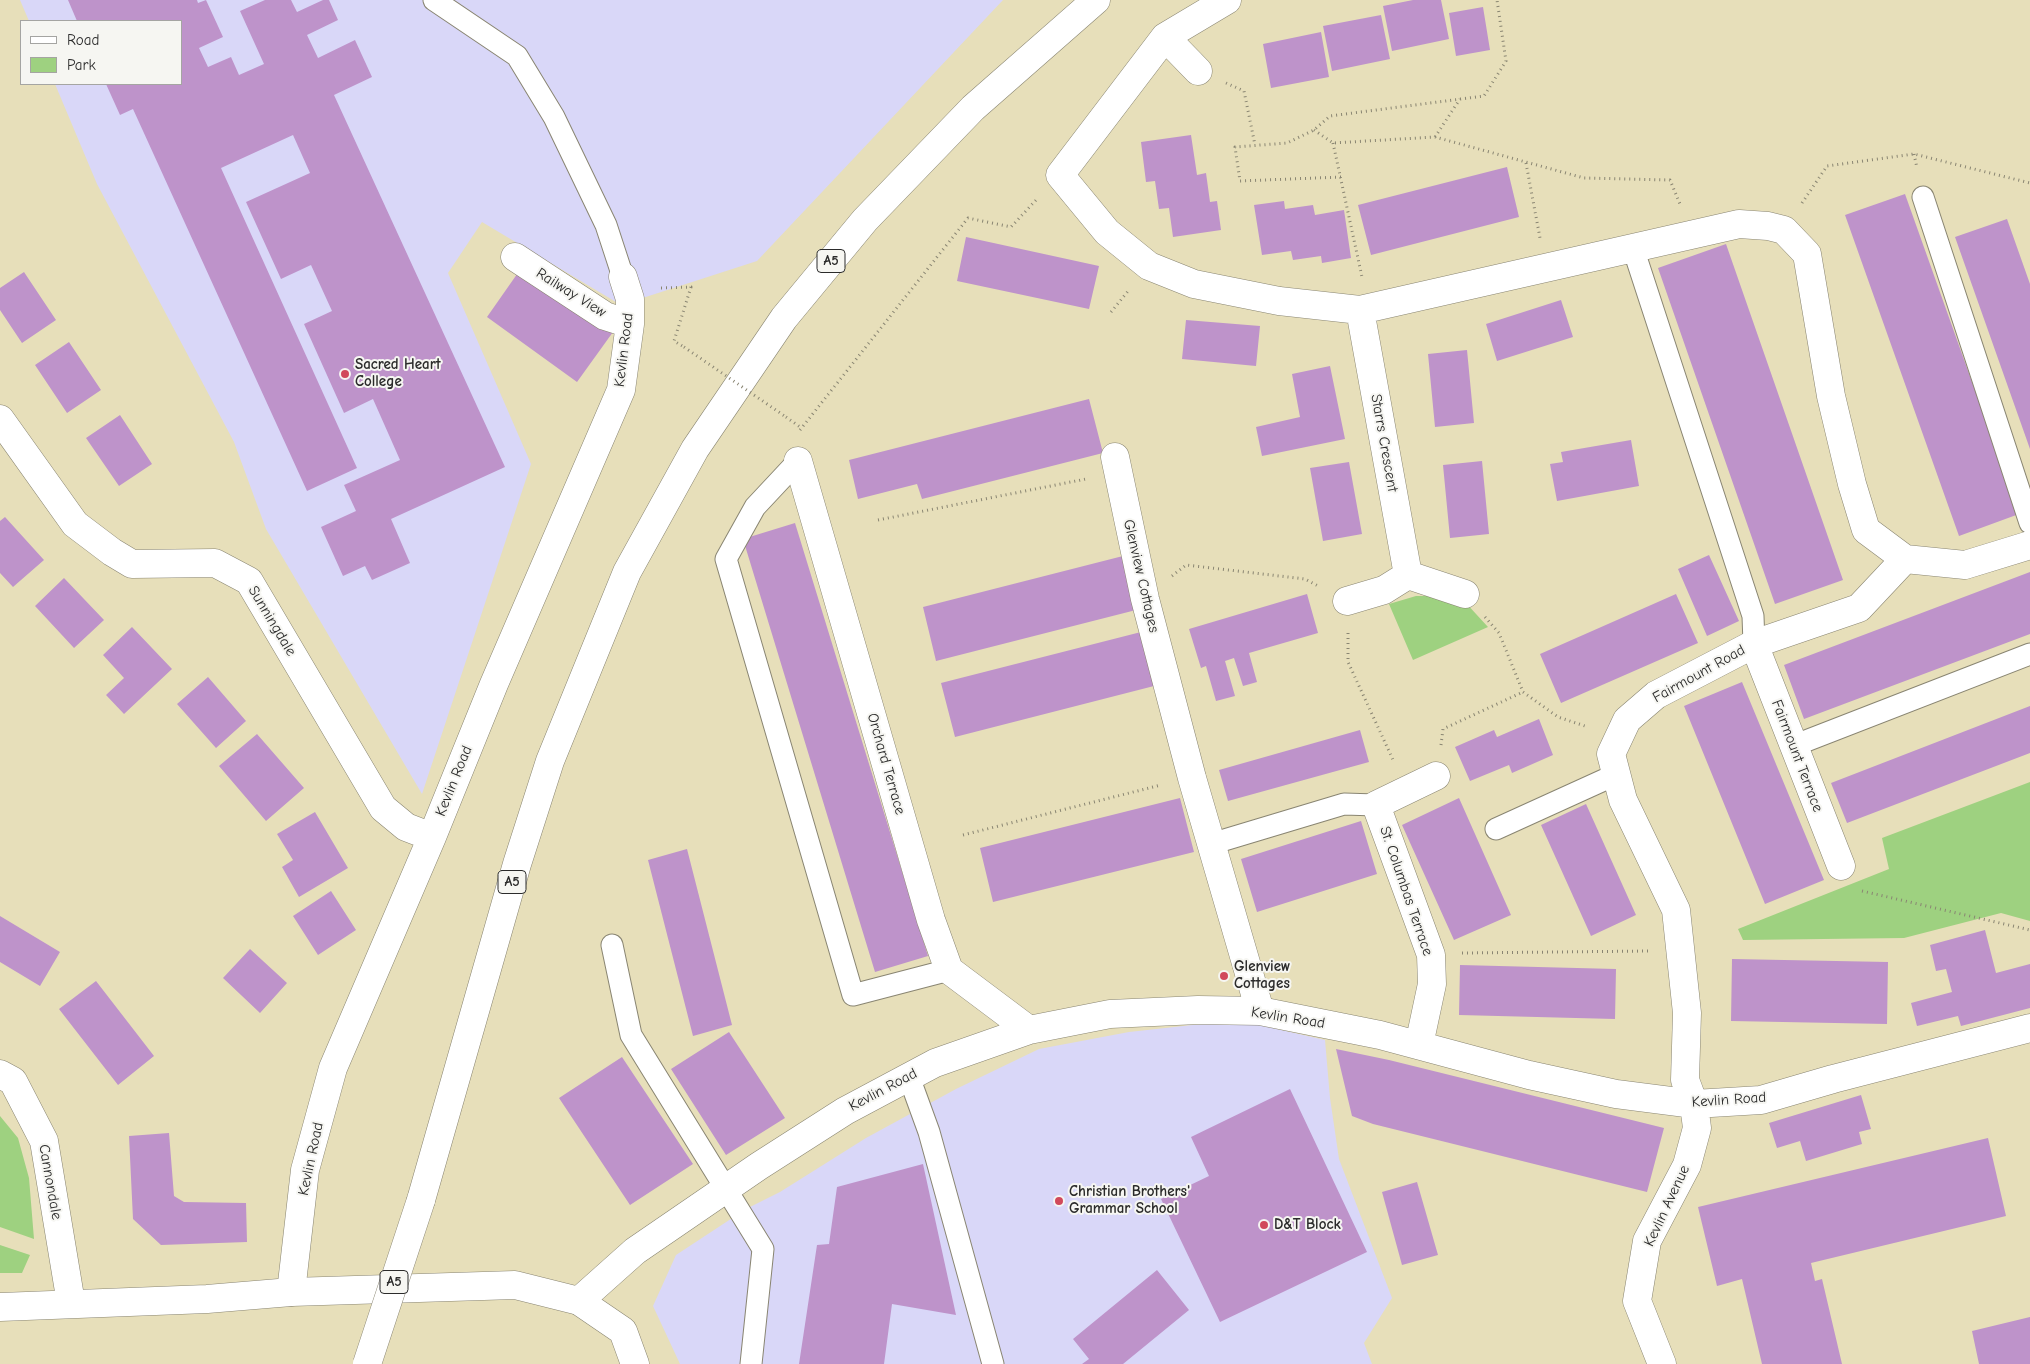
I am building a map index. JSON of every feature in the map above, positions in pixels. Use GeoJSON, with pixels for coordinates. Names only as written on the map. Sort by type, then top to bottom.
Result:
{"type":"FeatureCollection","features":[{"type":"Feature","properties":{"kind":"main road","name":"A5"},"geometry":{"type":"LineString","coordinates":[[372,1359],[421,1200],[516,864],[550,760],[627,572],[695,449],[784,318],[865,220],[973,108],[1096,0]]}},
{"type":"Feature","properties":{"kind":"main road"},"geometry":{"type":"LineString","coordinates":[[1227,0],[1165,37],[1060,175],[1107,232],[1148,266],[1194,284],[1279,301],[1360,310],[1739,224],[1768,226],[1784,230],[1807,254],[1831,396],[1852,484],[1866,530],[1905,560],[1965,565],[2030,545]]}},
{"type":"Feature","properties":{"kind":"main road"},"geometry":{"type":"LineString","coordinates":[[1165,37],[1198,71]]}},
{"type":"Feature","properties":{"kind":"main road","name":"Railway View"},"geometry":{"type":"LineString","coordinates":[[515,256],[605,316],[628,300]]}},
{"type":"Feature","properties":{"kind":"main road","name":"Kevlin Road"},"geometry":{"type":"LineString","coordinates":[[291,1292],[305,1170],[333,1068],[432,837],[494,684],[621,390],[628,300]]}},
{"type":"Feature","properties":{"kind":"main road","name":"Starrs Crescent"},"geometry":{"type":"LineString","coordinates":[[1360,310],[1408,575]]}},
{"type":"Feature","properties":{"kind":"main road","name":"Sunningdale"},"geometry":{"type":"LineString","coordinates":[[0,419],[75,524],[112,552],[132,564],[215,563],[249,581],[383,808],[406,827],[432,837]]}},
{"type":"Feature","properties":{"kind":"main road","name":"Orchard Terrace"},"geometry":{"type":"LineString","coordinates":[[798,462],[928,910],[949,970]]}},
{"type":"Feature","properties":{"kind":"main road","name":"Glenview Cottages"},"geometry":{"type":"LineString","coordinates":[[1117,465],[1144,598],[1192,778],[1260,1011]]}},
{"type":"Feature","properties":{"kind":"main road","name":"Fairmount Road"},"geometry":{"type":"LineString","coordinates":[[1694,1104],[1685,1080],[1687,1013],[1682,951],[1676,910],[1623,800],[1612,754],[1627,720],[1656,695],[1754,644],[1859,608],[1905,560]]}},
{"type":"Feature","properties":{"kind":"main road"},"geometry":{"type":"LineString","coordinates":[[1347,601],[1384,590],[1408,575],[1465,594]]}},
{"type":"Feature","properties":{"kind":"main road","name":"Fairmount Terrace"},"geometry":{"type":"LineString","coordinates":[[1754,644],[1841,866]]}},
{"type":"Feature","properties":{"kind":"main road"},"geometry":{"type":"LineString","coordinates":[[1376,805],[1436,776]]}},
{"type":"Feature","properties":{"kind":"main road","name":"St. Columbas Terrace"},"geometry":{"type":"LineString","coordinates":[[1376,805],[1431,955],[1432,984],[1420,1045]]}},
{"type":"Feature","properties":{"kind":"main road"},"geometry":{"type":"LineString","coordinates":[[949,970],[1029,1030]]}},
{"type":"Feature","properties":{"kind":"main road","name":"Kevlin Road"},"geometry":{"type":"LineString","coordinates":[[579,1301],[635,1251],[727,1188],[845,1111],[909,1076],[935,1063],[1029,1030],[1110,1014],[1198,1010],[1260,1011],[1380,1035],[1528,1075],[1616,1094],[1694,1104],[1762,1100],[1833,1079],[2030,1028]]}},
{"type":"Feature","properties":{"kind":"main road","name":"Cannondale"},"geometry":{"type":"LineString","coordinates":[[0,1074],[13,1081],[44,1141],[72,1303]]}},
{"type":"Feature","properties":{"kind":"main road","name":"Kevlin Avenue"},"geometry":{"type":"LineString","coordinates":[[1662,1364],[1637,1301],[1647,1241],[1687,1165],[1697,1128],[1694,1104]]}},
{"type":"Feature","properties":{"kind":"main road"},"geometry":{"type":"LineString","coordinates":[[0,1307],[208,1298],[291,1292],[515,1285],[579,1301],[623,1332],[635,1364]]}},
{"type":"Feature","properties":{"kind":"lane"},"geometry":{"type":"LineString","coordinates":[[434,0],[517,56],[554,116],[606,225],[628,300]]}},
{"type":"Feature","properties":{"kind":"lane"},"geometry":{"type":"LineString","coordinates":[[1923,197],[2030,523]]}},
{"type":"Feature","properties":{"kind":"lane"},"geometry":{"type":"LineString","coordinates":[[1633,248],[1753,616],[1754,644]]}},
{"type":"Feature","properties":{"kind":"lane"},"geometry":{"type":"LineString","coordinates":[[798,462],[755,507],[726,559],[853,996],[949,970]]}},
{"type":"Feature","properties":{"kind":"lane"},"geometry":{"type":"LineString","coordinates":[[1793,746],[2030,654]]}},
{"type":"Feature","properties":{"kind":"lane"},"geometry":{"type":"LineString","coordinates":[[1496,829],[1617,774]]}},
{"type":"Feature","properties":{"kind":"lane"},"geometry":{"type":"LineString","coordinates":[[1211,844],[1344,804],[1376,805]]}},
{"type":"Feature","properties":{"kind":"lane"},"geometry":{"type":"LineString","coordinates":[[612,945],[631,1035],[764,1249],[751,1364]]}},
{"type":"Feature","properties":{"kind":"lane"},"geometry":{"type":"LineString","coordinates":[[909,1076],[929,1132],[993,1364]]}},
{"type":"Feature","properties":{"kind":"path"},"geometry":{"type":"LineString","coordinates":[[1341,178],[1240,181],[1235,147],[1287,143],[1314,130],[1330,116],[1484,96],[1506,61],[1496,0]]}},
{"type":"Feature","properties":{"kind":"path"},"geometry":{"type":"LineString","coordinates":[[1198,71],[1244,91],[1256,145]]}},
{"type":"Feature","properties":{"kind":"path"},"geometry":{"type":"LineString","coordinates":[[1435,137],[1460,99]]}},
{"type":"Feature","properties":{"kind":"path"},"geometry":{"type":"LineString","coordinates":[[1314,130],[1333,143],[1435,137],[1584,178],[1670,180],[1693,235]]}},
{"type":"Feature","properties":{"kind":"path"},"geometry":{"type":"LineString","coordinates":[[1333,143],[1359,262]]}},
{"type":"Feature","properties":{"kind":"path"},"geometry":{"type":"LineString","coordinates":[[1784,230],[1827,166],[1914,154],[2030,183]]}},
{"type":"Feature","properties":{"kind":"path"},"geometry":{"type":"LineString","coordinates":[[1526,162],[1545,268]]}},
{"type":"Feature","properties":{"kind":"path"},"geometry":{"type":"LineString","coordinates":[[628,300],[657,288],[691,287],[674,341],[800,427],[968,218],[1011,228],[1060,175]]}},
{"type":"Feature","properties":{"kind":"path"},"geometry":{"type":"LineString","coordinates":[[878,520],[1117,465]]}},
{"type":"Feature","properties":{"kind":"path"},"geometry":{"type":"LineString","coordinates":[[1144,598],[1186,565],[1305,579],[1347,601],[1348,662],[1407,790]]}},
{"type":"Feature","properties":{"kind":"path"},"geometry":{"type":"LineString","coordinates":[[1465,594],[1499,633],[1523,692],[1558,717],[1619,738]]}},
{"type":"Feature","properties":{"kind":"path"},"geometry":{"type":"LineString","coordinates":[[1436,776],[1443,729],[1523,692]]}},
{"type":"Feature","properties":{"kind":"path"},"geometry":{"type":"LineString","coordinates":[[963,835],[1192,778]]}},
{"type":"Feature","properties":{"kind":"path"},"geometry":{"type":"LineString","coordinates":[[1841,866],[1852,884],[1863,892],[2030,930]]}},
{"type":"Feature","properties":{"kind":"path"},"geometry":{"type":"LineString","coordinates":[[1488,952],[1682,951]]}},
{"type":"Feature","properties":{"kind":"shaded area","name":"Sacred Heart College"},"geometry":{"type":"Polygon","coordinates":[[[20,0],[1003,0],[757,261],[621,305],[482,222],[448,273],[531,464],[422,794],[266,529],[234,442],[97,184],[55,85],[182,85],[182,20],[29,20],[20,0]]]}},
{"type":"Feature","properties":{"kind":"shaded area","name":"Christian Brothers' Grammar School"},"geometry":{"type":"Polygon","coordinates":[[[1238,1020],[1325,1040],[1330,1098],[1339,1159],[1392,1298],[1364,1343],[1372,1364],[680,1364],[653,1306],[676,1255],[746,1209],[780,1192],[866,1138],[956,1089],[1039,1049],[1129,1032],[1238,1020]]]}},
{"type":"Feature","properties":{"kind":"green space"},"geometry":{"type":"Polygon","coordinates":[[[1416,596],[1440,596],[1465,602],[1488,627],[1413,660],[1389,604],[1416,596]]]}},
{"type":"Feature","properties":{"kind":"green space"},"geometry":{"type":"Polygon","coordinates":[[[2030,782],[2030,921],[2001,913],[1904,938],[1743,940],[1738,929],[1889,869],[1882,838],[2030,782]]]}},
{"type":"Feature","properties":{"kind":"green space"},"geometry":{"type":"Polygon","coordinates":[[[0,1116],[18,1138],[29,1178],[34,1239],[0,1227],[0,1116]]]}},
{"type":"Feature","properties":{"kind":"green space"},"geometry":{"type":"Polygon","coordinates":[[[0,1245],[30,1255],[22,1273],[0,1273],[0,1245]]]}},
{"type":"Feature","properties":{"kind":"building"},"geometry":{"type":"Polygon","coordinates":[[[68,0],[197,0],[198,3],[206,0],[223,37],[199,48],[208,67],[231,57],[239,75],[264,64],[240,11],[265,0],[291,0],[297,12],[323,0],[329,0],[338,20],[307,35],[318,58],[355,40],[372,77],[334,95],[505,467],[391,519],[410,563],[372,580],[365,566],[343,576],[321,527],[356,511],[344,485],[400,460],[373,399],[344,413],[304,324],[332,311],[311,265],[281,279],[246,202],[310,173],[293,135],[221,168],[357,468],[307,491],[133,109],[120,115],[106,85],[182,85],[182,20],[77,20],[68,0]]]}},
{"type":"Feature","properties":{"kind":"building"},"geometry":{"type":"Polygon","coordinates":[[[1413,0],[1441,0],[1449,39],[1392,51],[1383,6],[1413,0]]]}},
{"type":"Feature","properties":{"kind":"building"},"geometry":{"type":"Polygon","coordinates":[[[1483,7],[1490,50],[1456,56],[1449,13],[1483,7]]]}},
{"type":"Feature","properties":{"kind":"building"},"geometry":{"type":"Polygon","coordinates":[[[1381,15],[1390,59],[1332,71],[1323,26],[1381,15]]]}},
{"type":"Feature","properties":{"kind":"building"},"geometry":{"type":"Polygon","coordinates":[[[1321,32],[1329,77],[1271,88],[1263,44],[1321,32]]]}},
{"type":"Feature","properties":{"kind":"building"},"geometry":{"type":"Polygon","coordinates":[[[1191,135],[1197,175],[1206,173],[1210,202],[1217,201],[1221,230],[1173,237],[1169,208],[1159,209],[1155,181],[1146,182],[1141,142],[1191,135]]]}},
{"type":"Feature","properties":{"kind":"building"},"geometry":{"type":"Polygon","coordinates":[[[1507,167],[1519,217],[1371,255],[1358,205],[1507,167]]]}},
{"type":"Feature","properties":{"kind":"building"},"geometry":{"type":"Polygon","coordinates":[[[1905,194],[2019,514],[1959,536],[1845,215],[1905,194]]]}},
{"type":"Feature","properties":{"kind":"building"},"geometry":{"type":"Polygon","coordinates":[[[1284,201],[1285,209],[1313,205],[1315,215],[1344,210],[1351,258],[1322,263],[1321,256],[1293,260],[1291,251],[1262,255],[1254,205],[1284,201]]]}},
{"type":"Feature","properties":{"kind":"building"},"geometry":{"type":"Polygon","coordinates":[[[2007,219],[2030,284],[2030,449],[1955,237],[2007,219]]]}},
{"type":"Feature","properties":{"kind":"building"},"geometry":{"type":"Polygon","coordinates":[[[966,237],[1099,266],[1089,309],[957,281],[966,237]]]}},
{"type":"Feature","properties":{"kind":"building"},"geometry":{"type":"Polygon","coordinates":[[[1726,244],[1843,580],[1775,604],[1658,268],[1726,244]]]}},
{"type":"Feature","properties":{"kind":"building"},"geometry":{"type":"Polygon","coordinates":[[[522,267],[613,332],[577,382],[487,317],[522,267]]]}},
{"type":"Feature","properties":{"kind":"building"},"geometry":{"type":"Polygon","coordinates":[[[24,272],[56,320],[22,343],[0,310],[0,288],[24,272]]]}},
{"type":"Feature","properties":{"kind":"building"},"geometry":{"type":"Polygon","coordinates":[[[1561,300],[1573,337],[1497,361],[1486,324],[1561,300]]]}},
{"type":"Feature","properties":{"kind":"building"},"geometry":{"type":"Polygon","coordinates":[[[1186,320],[1260,326],[1256,366],[1182,359],[1186,320]]]}},
{"type":"Feature","properties":{"kind":"building"},"geometry":{"type":"Polygon","coordinates":[[[69,342],[101,390],[67,413],[35,365],[69,342]]]}},
{"type":"Feature","properties":{"kind":"building"},"geometry":{"type":"Polygon","coordinates":[[[1467,350],[1474,423],[1435,427],[1428,354],[1467,350]]]}},
{"type":"Feature","properties":{"kind":"building"},"geometry":{"type":"Polygon","coordinates":[[[1330,366],[1345,439],[1262,456],[1256,427],[1300,417],[1292,374],[1330,366]]]}},
{"type":"Feature","properties":{"kind":"building"},"geometry":{"type":"Polygon","coordinates":[[[1089,399],[1103,453],[922,499],[917,484],[858,499],[849,460],[1089,399]]]}},
{"type":"Feature","properties":{"kind":"building"},"geometry":{"type":"Polygon","coordinates":[[[120,415],[152,464],[119,486],[86,438],[120,415]]]}},
{"type":"Feature","properties":{"kind":"building"},"geometry":{"type":"Polygon","coordinates":[[[1631,440],[1639,486],[1557,501],[1550,464],[1563,462],[1561,452],[1631,440]]]}},
{"type":"Feature","properties":{"kind":"building"},"geometry":{"type":"Polygon","coordinates":[[[1482,461],[1489,534],[1450,538],[1443,465],[1482,461]]]}},
{"type":"Feature","properties":{"kind":"building"},"geometry":{"type":"Polygon","coordinates":[[[1349,462],[1362,534],[1323,541],[1310,468],[1349,462]]]}},
{"type":"Feature","properties":{"kind":"building"},"geometry":{"type":"Polygon","coordinates":[[[5,517],[44,560],[13,587],[0,573],[0,521],[5,517]]]}},
{"type":"Feature","properties":{"kind":"building"},"geometry":{"type":"Polygon","coordinates":[[[795,523],[928,956],[875,972],[743,539],[795,523]]]}},
{"type":"Feature","properties":{"kind":"building"},"geometry":{"type":"Polygon","coordinates":[[[1709,555],[1739,621],[1707,636],[1678,569],[1709,555]]]}},
{"type":"Feature","properties":{"kind":"building"},"geometry":{"type":"Polygon","coordinates":[[[1123,556],[1136,610],[936,661],[923,607],[1123,556]]]}},
{"type":"Feature","properties":{"kind":"building"},"geometry":{"type":"Polygon","coordinates":[[[2030,572],[2030,634],[1804,719],[1784,665],[2030,572]]]}},
{"type":"Feature","properties":{"kind":"building"},"geometry":{"type":"Polygon","coordinates":[[[64,578],[104,620],[74,648],[35,606],[64,578]]]}},
{"type":"Feature","properties":{"kind":"building"},"geometry":{"type":"Polygon","coordinates":[[[1307,594],[1318,633],[1249,653],[1257,682],[1243,686],[1234,658],[1225,661],[1235,696],[1216,701],[1206,666],[1201,668],[1189,629],[1307,594]]]}},
{"type":"Feature","properties":{"kind":"building"},"geometry":{"type":"Polygon","coordinates":[[[1676,594],[1698,643],[1561,703],[1540,654],[1676,594]]]}},
{"type":"Feature","properties":{"kind":"building"},"geometry":{"type":"Polygon","coordinates":[[[132,627],[172,669],[124,714],[106,695],[124,678],[103,655],[132,627]]]}},
{"type":"Feature","properties":{"kind":"building"},"geometry":{"type":"Polygon","coordinates":[[[1141,632],[1154,686],[955,737],[941,683],[1141,632]]]}},
{"type":"Feature","properties":{"kind":"building"},"geometry":{"type":"Polygon","coordinates":[[[208,677],[246,721],[216,748],[177,704],[208,677]]]}},
{"type":"Feature","properties":{"kind":"building"},"geometry":{"type":"Polygon","coordinates":[[[1742,682],[1824,880],[1765,904],[1684,706],[1742,682]]]}},
{"type":"Feature","properties":{"kind":"building"},"geometry":{"type":"Polygon","coordinates":[[[2030,706],[2030,753],[1847,823],[1831,783],[2030,706]]]}},
{"type":"Feature","properties":{"kind":"building"},"geometry":{"type":"Polygon","coordinates":[[[1539,719],[1553,755],[1512,773],[1509,765],[1470,781],[1455,747],[1494,730],[1497,737],[1539,719]]]}},
{"type":"Feature","properties":{"kind":"building"},"geometry":{"type":"Polygon","coordinates":[[[1360,730],[1369,762],[1228,801],[1219,770],[1360,730]]]}},
{"type":"Feature","properties":{"kind":"building"},"geometry":{"type":"Polygon","coordinates":[[[257,734],[304,788],[266,821],[219,766],[257,734]]]}},
{"type":"Feature","properties":{"kind":"building"},"geometry":{"type":"Polygon","coordinates":[[[1180,798],[1194,852],[993,902],[980,848],[1180,798]]]}},
{"type":"Feature","properties":{"kind":"building"},"geometry":{"type":"Polygon","coordinates":[[[1459,798],[1511,915],[1454,940],[1402,825],[1459,798]]]}},
{"type":"Feature","properties":{"kind":"building"},"geometry":{"type":"Polygon","coordinates":[[[1586,804],[1636,915],[1591,936],[1541,825],[1586,804]]]}},
{"type":"Feature","properties":{"kind":"building"},"geometry":{"type":"Polygon","coordinates":[[[315,812],[348,868],[299,897],[282,867],[293,860],[277,834],[315,812]]]}},
{"type":"Feature","properties":{"kind":"building"},"geometry":{"type":"Polygon","coordinates":[[[1361,821],[1377,874],[1257,912],[1241,859],[1361,821]]]}},
{"type":"Feature","properties":{"kind":"building"},"geometry":{"type":"Polygon","coordinates":[[[687,849],[732,1025],[693,1036],[648,860],[687,849]]]}},
{"type":"Feature","properties":{"kind":"building"},"geometry":{"type":"Polygon","coordinates":[[[331,891],[356,930],[318,955],[293,916],[331,891]]]}},
{"type":"Feature","properties":{"kind":"building"},"geometry":{"type":"Polygon","coordinates":[[[0,916],[60,952],[40,986],[0,962],[0,916]]]}},
{"type":"Feature","properties":{"kind":"building"},"geometry":{"type":"Polygon","coordinates":[[[1985,930],[1996,973],[2030,964],[2030,1008],[1961,1026],[1958,1016],[1917,1026],[1911,1003],[1952,992],[1946,969],[1936,971],[1930,945],[1985,930]]]}},
{"type":"Feature","properties":{"kind":"building"},"geometry":{"type":"Polygon","coordinates":[[[250,949],[287,983],[260,1013],[223,978],[250,949]]]}},
{"type":"Feature","properties":{"kind":"building"},"geometry":{"type":"Polygon","coordinates":[[[1732,959],[1888,962],[1887,1024],[1731,1021],[1732,959]]]}},
{"type":"Feature","properties":{"kind":"building"},"geometry":{"type":"Polygon","coordinates":[[[1460,965],[1616,969],[1615,1019],[1459,1015],[1460,965]]]}},
{"type":"Feature","properties":{"kind":"building"},"geometry":{"type":"Polygon","coordinates":[[[96,981],[154,1056],[118,1085],[59,1009],[96,981]]]}},
{"type":"Feature","properties":{"kind":"building"},"geometry":{"type":"Polygon","coordinates":[[[729,1032],[785,1118],[726,1155],[671,1069],[729,1032]]]}},
{"type":"Feature","properties":{"kind":"building"},"geometry":{"type":"Polygon","coordinates":[[[1336,1049],[1389,1060],[1664,1128],[1647,1192],[1373,1124],[1352,1116],[1336,1049]]]}},
{"type":"Feature","properties":{"kind":"building"},"geometry":{"type":"Polygon","coordinates":[[[622,1057],[693,1164],[630,1205],[559,1098],[622,1057]]]}},
{"type":"Feature","properties":{"kind":"building","name":"D&T Block"},"geometry":{"type":"Polygon","coordinates":[[[1290,1089],[1367,1252],[1220,1322],[1161,1199],[1209,1176],[1191,1137],[1290,1089]]]}},
{"type":"Feature","properties":{"kind":"building"},"geometry":{"type":"Polygon","coordinates":[[[1861,1095],[1871,1129],[1859,1132],[1862,1144],[1806,1161],[1800,1141],[1777,1148],[1769,1123],[1861,1095]]]}},
{"type":"Feature","properties":{"kind":"building"},"geometry":{"type":"Polygon","coordinates":[[[169,1133],[174,1196],[184,1202],[246,1203],[247,1242],[161,1245],[133,1219],[129,1136],[169,1133]]]}},
{"type":"Feature","properties":{"kind":"building"},"geometry":{"type":"Polygon","coordinates":[[[1988,1138],[2006,1216],[1811,1263],[1815,1281],[1822,1279],[1842,1364],[1762,1364],[1742,1279],[1717,1286],[1698,1207],[1988,1138]]]}},
{"type":"Feature","properties":{"kind":"building"},"geometry":{"type":"Polygon","coordinates":[[[923,1164],[956,1315],[892,1304],[884,1364],[799,1364],[817,1245],[829,1244],[837,1187],[923,1164]]]}},
{"type":"Feature","properties":{"kind":"building"},"geometry":{"type":"Polygon","coordinates":[[[1417,1182],[1438,1255],[1402,1265],[1382,1192],[1417,1182]]]}},
{"type":"Feature","properties":{"kind":"building"},"geometry":{"type":"Polygon","coordinates":[[[1157,1270],[1189,1310],[1123,1364],[1082,1364],[1089,1359],[1073,1339],[1157,1270]]]}},
{"type":"Feature","properties":{"kind":"building"},"geometry":{"type":"Polygon","coordinates":[[[2030,1317],[2030,1364],[1979,1364],[1972,1331],[2030,1317]]]}},
{"type":"Feature","properties":{"kind":"place","name":"Sacred Heart College"},"geometry":{"type":"Point","coordinates":[345,374]}},
{"type":"Feature","properties":{"kind":"place","name":"Glenview Cottages"},"geometry":{"type":"Point","coordinates":[1224,976]}},
{"type":"Feature","properties":{"kind":"place","name":"Christian Brothers' Grammar School"},"geometry":{"type":"Point","coordinates":[1059,1201]}},
{"type":"Feature","properties":{"kind":"place","name":"D&T Block"},"geometry":{"type":"Point","coordinates":[1264,1225]}}]}
